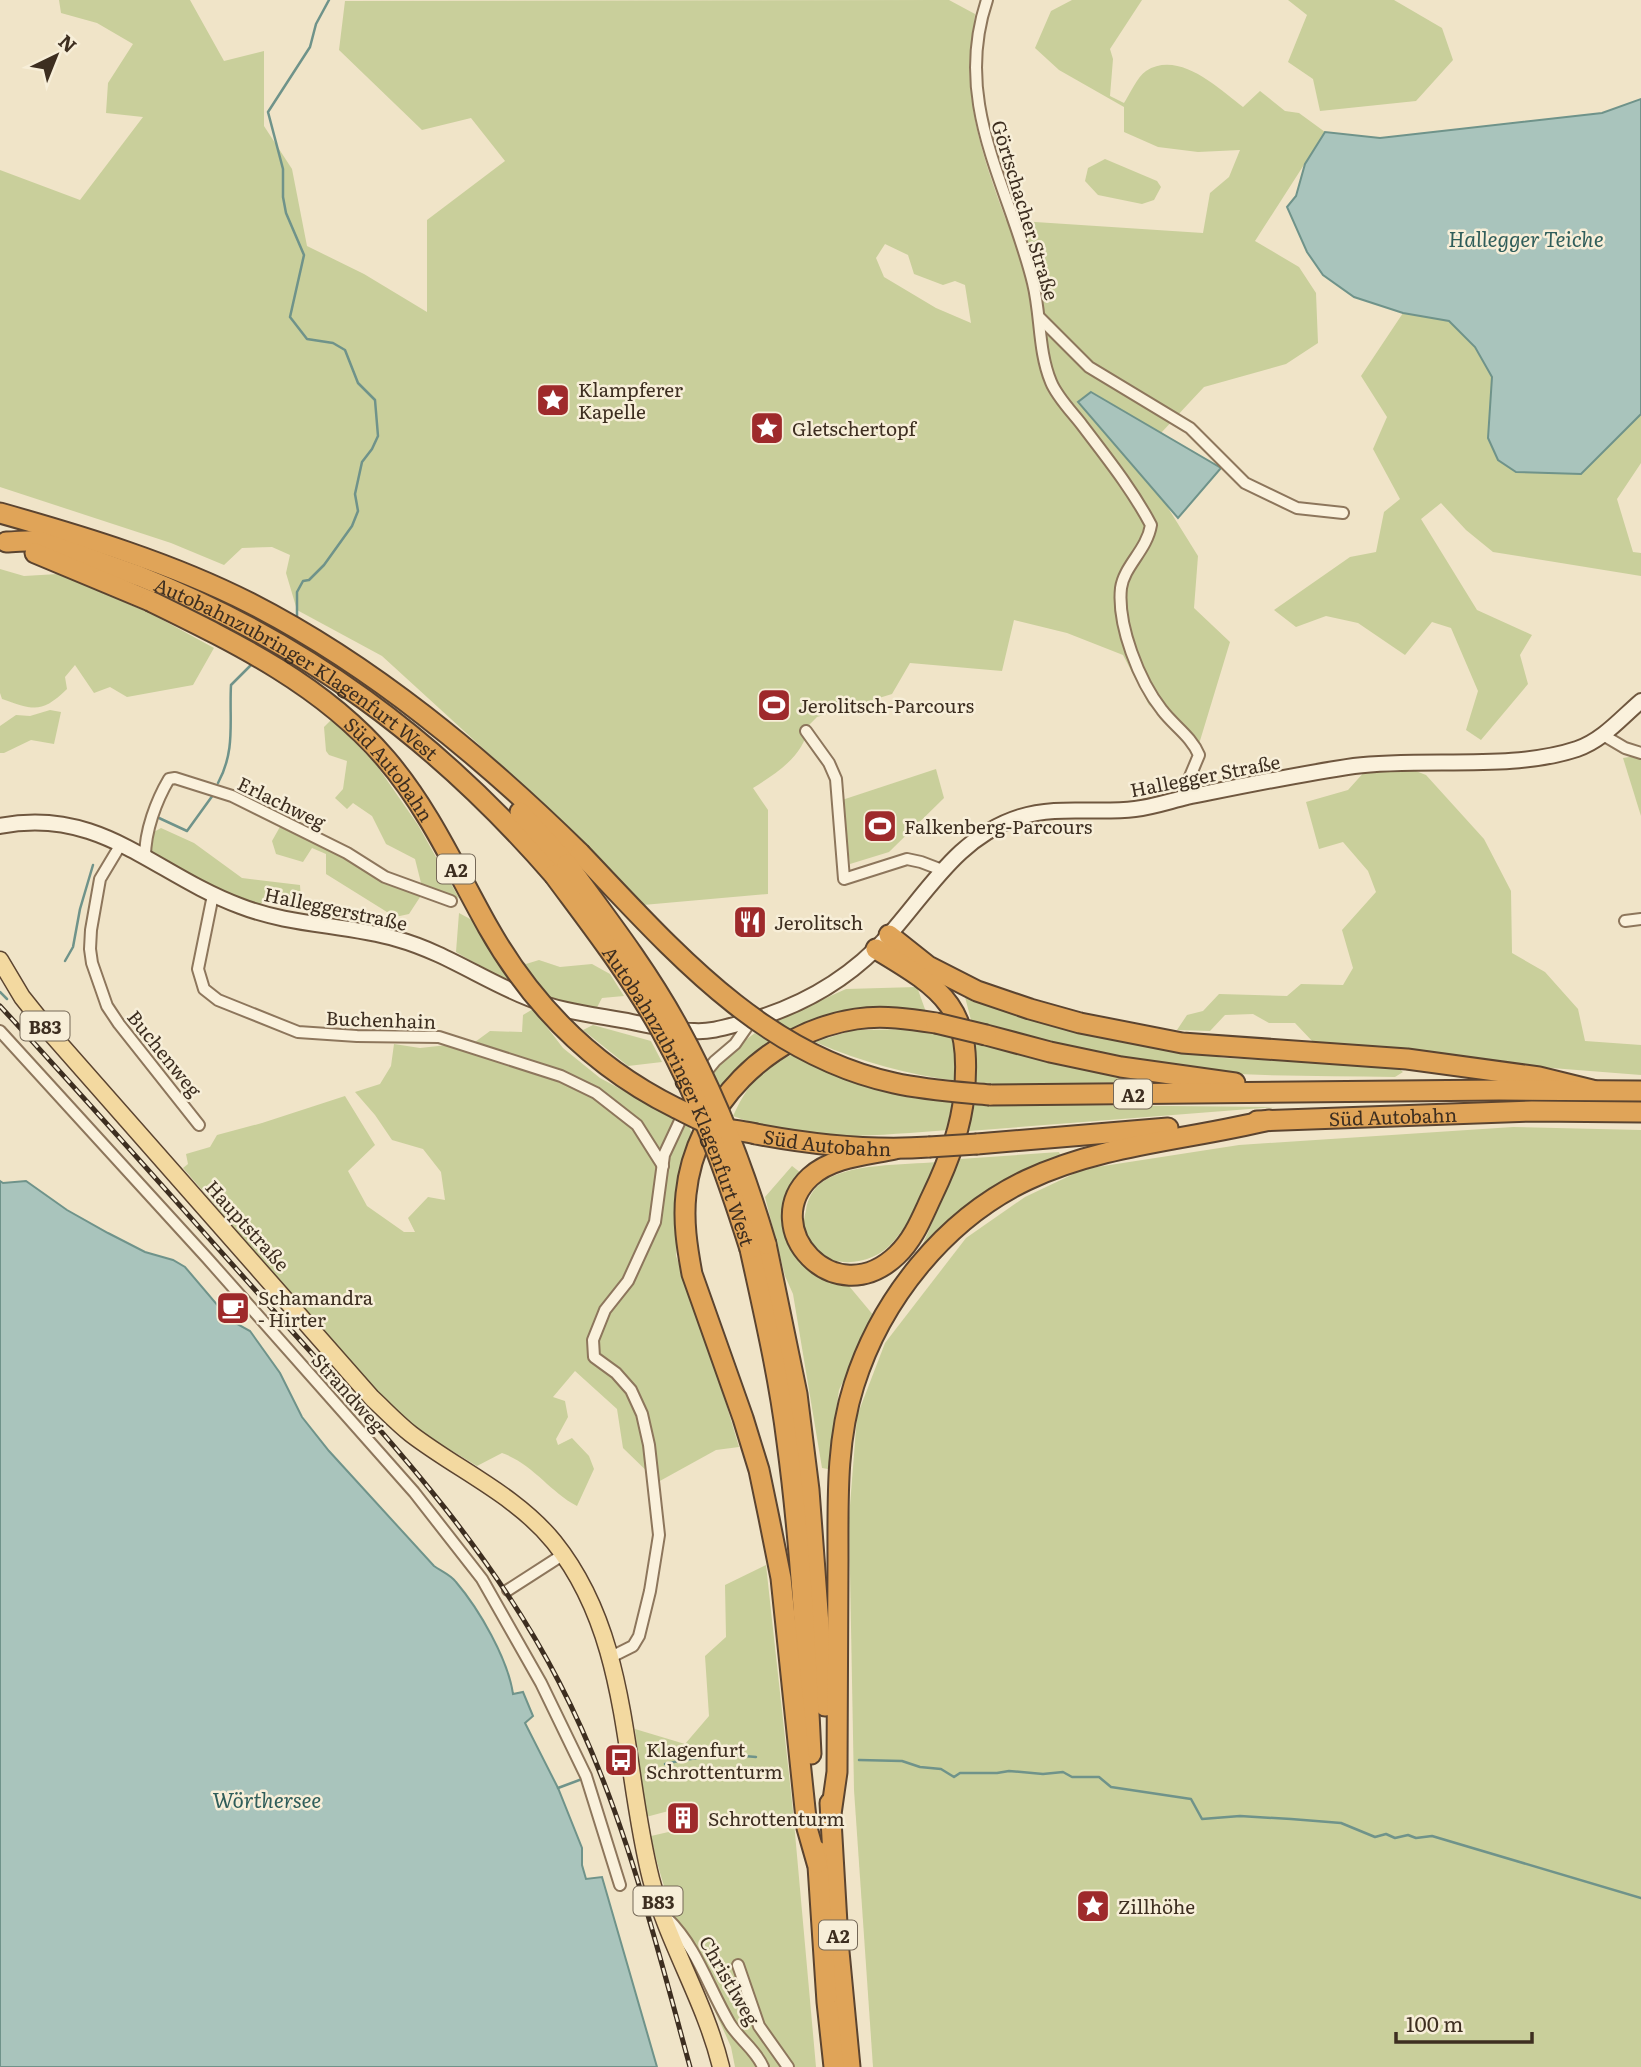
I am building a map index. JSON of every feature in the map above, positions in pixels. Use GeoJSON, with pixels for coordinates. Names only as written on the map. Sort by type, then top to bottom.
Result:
{"type":"FeatureCollection","features":[{"type":"Feature","properties":{"kind":"highway","name":"Süd Autobahn"},"geometry":{"type":"LineString","coordinates":[[0,513],[106,545],[158,584],[211,631],[313,691],[386,759],[419,805],[509,961],[546,1010],[576,1040],[621,1076],[713,1125],[804,1144],[895,1149],[1269,1121],[1532,1111],[1641,1112]]}},
{"type":"Feature","properties":{"kind":"highway","name":"Süd Autobahn"},"geometry":{"type":"LineString","coordinates":[[3,541],[158,584],[249,602],[324,645],[422,715],[547,820],[567,864],[673,950],[709,985],[767,1029],[801,1049],[837,1065],[892,1083],[939,1091],[989,1095],[1641,1091]]}},
{"type":"Feature","properties":{"kind":"highway","name":"Autobahnzubringer Klagenfurt West"},"geometry":{"type":"LineString","coordinates":[[158,584],[269,637],[370,702],[567,864],[623,939],[678,1027],[721,1116],[747,1180],[787,1441],[799,1545],[817,1863],[834,2067]]}},
{"type":"Feature","properties":{"kind":"highway"},"geometry":{"type":"LineString","coordinates":[[883,942],[977,991],[1030,1009],[1092,1025],[1182,1043],[1406,1059],[1539,1077],[1592,1090]]}},
{"type":"Feature","properties":{"kind":"highway"},"geometry":{"type":"LineString","coordinates":[[883,942],[933,987],[956,1015],[962,1029],[967,1061],[962,1112],[940,1181],[917,1229],[895,1257],[866,1273],[853,1275],[829,1271],[813,1261],[802,1249],[795,1231],[794,1207],[800,1191],[810,1178],[840,1160],[895,1149]]}},
{"type":"Feature","properties":{"kind":"highway"},"geometry":{"type":"LineString","coordinates":[[817,1863],[807,1828],[779,1566],[759,1470],[692,1274],[686,1242],[686,1194],[690,1170],[710,1118],[733,1087],[762,1059],[811,1031],[856,1019],[882,1017],[936,1023],[1121,1067],[1226,1081],[1277,1092]]}},
{"type":"Feature","properties":{"kind":"highway"},"geometry":{"type":"LineString","coordinates":[[829,1613],[838,1529],[840,1458],[853,1387],[868,1348],[890,1305],[948,1234],[1005,1192],[1061,1166],[1090,1156],[1150,1142],[1220,1132],[1269,1121]]}},
{"type":"Feature","properties":{"kind":"highway","name":"Autobahnzubringer Klagenfurt West"},"geometry":{"type":"LineString","coordinates":[[758,1247],[797,1394],[829,1613]]}},
{"type":"Feature","properties":{"kind":"highway","name":"A2"},"geometry":{"type":"LineString","coordinates":[[829,1613],[838,1772],[831,1814],[838,1941],[850,2067]]}},
{"type":"Feature","properties":{"kind":"main road","name":"Hallegger Straße"},"geometry":{"type":"LineString","coordinates":[[751,1021],[780,1012],[817,994],[852,971],[883,942],[942,870],[976,837],[1024,816],[1074,809],[1118,811],[1140,808],[1356,766],[1519,759],[1575,750],[1604,735],[1641,701]]}},
{"type":"Feature","properties":{"kind":"main road","name":"Halleggerstraße"},"geometry":{"type":"LineString","coordinates":[[0,826],[33,821],[79,827],[121,844],[213,895],[275,917],[373,933],[405,942],[561,1010],[695,1032],[751,1021]]}},
{"type":"Feature","properties":{"kind":"main road","name":"Hauptstraße"},"geometry":{"type":"LineString","coordinates":[[0,960],[22,997],[54,1037],[372,1398],[412,1434],[516,1505],[540,1526],[564,1554],[593,1605],[611,1657]]}},
{"type":"Feature","properties":{"kind":"main road","name":"B83"},"geometry":{"type":"LineString","coordinates":[[611,1657],[651,1879],[662,1913],[698,1996],[721,2067]]}},
{"type":"Feature","properties":{"kind":"street","name":"Görtschacher Straße"},"geometry":{"type":"LineString","coordinates":[[987,0],[975,55],[979,114],[990,159],[1033,282],[1040,318],[1042,351],[1054,388],[1136,497],[1151,526],[1144,549],[1121,584],[1122,608],[1135,662],[1149,691],[1162,711],[1195,745],[1199,755],[1181,799]]}},
{"type":"Feature","properties":{"kind":"street"},"geometry":{"type":"LineString","coordinates":[[1040,318],[1089,368],[1190,428],[1245,483],[1297,508],[1343,513]]}},
{"type":"Feature","properties":{"kind":"street"},"geometry":{"type":"LineString","coordinates":[[806,730],[829,763],[836,779],[844,879],[907,859],[942,870]]}},
{"type":"Feature","properties":{"kind":"street"},"geometry":{"type":"LineString","coordinates":[[1604,735],[1625,748],[1641,753]]}},
{"type":"Feature","properties":{"kind":"street","name":"Erlachweg"},"geometry":{"type":"LineString","coordinates":[[145,857],[145,844],[155,811],[166,784],[175,778],[232,796],[347,853],[385,877],[451,901]]}},
{"type":"Feature","properties":{"kind":"street","name":"Buchenweg"},"geometry":{"type":"LineString","coordinates":[[121,844],[100,879],[91,930],[92,963],[107,1006],[199,1125]]}},
{"type":"Feature","properties":{"kind":"street","name":"Buchenhain"},"geometry":{"type":"LineString","coordinates":[[213,895],[198,969],[204,989],[218,1000],[298,1032],[439,1037],[561,1076],[596,1093],[637,1125],[663,1166]]}},
{"type":"Feature","properties":{"kind":"street"},"geometry":{"type":"LineString","coordinates":[[1625,921],[1641,919]]}},
{"type":"Feature","properties":{"kind":"street"},"geometry":{"type":"LineString","coordinates":[[611,1657],[633,1646],[639,1636],[659,1535],[649,1445],[642,1414],[631,1390],[616,1373],[594,1357],[593,1340],[605,1310],[628,1281],[647,1241],[654,1222],[669,1141],[701,1079],[715,1061],[735,1044],[751,1021]]}},
{"type":"Feature","properties":{"kind":"street","name":"Strandweg"},"geometry":{"type":"LineString","coordinates":[[0,1031],[207,1258],[414,1492],[482,1579],[541,1683],[586,1776],[620,1885]]}},
{"type":"Feature","properties":{"kind":"street"},"geometry":{"type":"LineString","coordinates":[[508,1590],[564,1554]]}},
{"type":"Feature","properties":{"kind":"street","name":"Christlweg"},"geometry":{"type":"LineString","coordinates":[[662,1913],[684,1935],[731,2026],[759,2057],[763,2067]]}},
{"type":"Feature","properties":{"kind":"street"},"geometry":{"type":"LineString","coordinates":[[738,1965],[759,2026],[788,2067]]}},
{"type":"Feature","properties":{"kind":"green space"},"geometry":{"type":"Polygon","coordinates":[[[59,0],[190,0],[224,61],[264,51],[264,126],[292,169],[307,246],[364,274],[427,312],[427,220],[505,161],[471,118],[422,130],[339,50],[345,1],[949,0],[975,14],[970,78],[975,120],[985,161],[1006,220],[1203,233],[1210,193],[1229,177],[1240,150],[1198,152],[1158,147],[1124,132],[1124,107],[1059,70],[1035,48],[1051,11],[1072,0],[1142,0],[1110,49],[1113,59],[1110,96],[1124,103],[1146,71],[1172,65],[1198,74],[1243,107],[1260,91],[1285,111],[1299,113],[1325,132],[1255,241],[1299,267],[1316,293],[1318,343],[1286,364],[1204,387],[1161,433],[1092,392],[1078,402],[1165,503],[1198,556],[1194,608],[1230,642],[1199,744],[1149,705],[1123,655],[1067,633],[1014,620],[1002,671],[910,663],[892,694],[817,717],[807,727],[802,746],[788,763],[753,788],[768,810],[768,894],[643,905],[568,826],[382,656],[297,610],[286,573],[290,555],[272,547],[242,548],[224,565],[171,543],[0,487],[0,170],[80,200],[143,117],[106,113],[108,83],[133,44],[97,23],[61,13],[59,0]],[[885,244],[876,258],[884,277],[936,308],[971,323],[965,285],[955,281],[943,285],[914,274],[908,255],[885,244]]]}},
{"type":"Feature","properties":{"kind":"green space"},"geometry":{"type":"Polygon","coordinates":[[[1288,0],[1394,0],[1442,28],[1453,60],[1416,101],[1320,111],[1313,79],[1288,62],[1307,15],[1288,0]]]}},
{"type":"Feature","properties":{"kind":"green space"},"geometry":{"type":"Polygon","coordinates":[[[1105,159],[1157,181],[1161,187],[1154,200],[1142,204],[1098,195],[1085,181],[1088,168],[1105,159]]]}},
{"type":"Feature","properties":{"kind":"green space"},"geometry":{"type":"Polygon","coordinates":[[[1403,313],[1449,321],[1475,347],[1492,377],[1488,438],[1581,474],[1641,414],[1641,463],[1617,499],[1633,552],[1641,553],[1641,576],[1493,552],[1466,530],[1441,503],[1421,519],[1477,610],[1532,635],[1520,655],[1528,684],[1481,740],[1466,730],[1478,691],[1451,628],[1432,622],[1405,655],[1358,623],[1326,616],[1296,627],[1274,610],[1350,557],[1376,552],[1384,512],[1400,499],[1373,449],[1387,417],[1361,376],[1403,313]]]}},
{"type":"Feature","properties":{"kind":"green space"},"geometry":{"type":"Polygon","coordinates":[[[0,569],[24,576],[58,574],[150,613],[214,648],[193,685],[127,697],[110,687],[94,693],[75,665],[65,677],[67,689],[50,703],[37,708],[2,699],[0,569]]]}},
{"type":"Feature","properties":{"kind":"green space"},"geometry":{"type":"Polygon","coordinates":[[[50,710],[61,712],[54,744],[31,740],[0,753],[0,726],[16,715],[30,716],[50,710]]]}},
{"type":"Feature","properties":{"kind":"green space"},"geometry":{"type":"Polygon","coordinates":[[[332,719],[375,763],[418,825],[459,898],[422,887],[415,859],[386,844],[372,816],[353,803],[347,809],[335,798],[343,789],[347,761],[329,755],[326,751],[324,727],[332,719]]]}},
{"type":"Feature","properties":{"kind":"green space"},"geometry":{"type":"Polygon","coordinates":[[[1641,755],[1641,816],[1623,758],[1641,755]]]}},
{"type":"Feature","properties":{"kind":"green space"},"geometry":{"type":"Polygon","coordinates":[[[1408,768],[1426,775],[1484,839],[1511,891],[1512,953],[1545,972],[1578,1009],[1585,1041],[1641,1045],[1641,1075],[1526,1066],[1314,1043],[1295,1023],[1269,1023],[1253,1014],[1225,1015],[1210,1031],[1177,1030],[1187,1015],[1203,1011],[1219,994],[1287,996],[1301,984],[1343,985],[1353,968],[1342,930],[1376,892],[1368,871],[1343,842],[1319,849],[1306,802],[1348,790],[1366,770],[1408,768]]]}},
{"type":"Feature","properties":{"kind":"green space","name":"Falkenberg-Parcours"},"geometry":{"type":"Polygon","coordinates":[[[936,769],[944,798],[889,852],[850,864],[842,800],[936,769]]]}},
{"type":"Feature","properties":{"kind":"green space"},"geometry":{"type":"Polygon","coordinates":[[[281,825],[422,894],[409,914],[395,917],[326,874],[326,854],[312,848],[303,862],[276,854],[272,841],[281,825]]]}},
{"type":"Feature","properties":{"kind":"green space"},"geometry":{"type":"Polygon","coordinates":[[[161,828],[194,843],[242,878],[300,885],[301,900],[267,899],[258,906],[183,874],[152,850],[152,833],[161,828]]]}},
{"type":"Feature","properties":{"kind":"green space"},"geometry":{"type":"Polygon","coordinates":[[[459,913],[472,920],[526,964],[539,960],[560,967],[592,964],[610,974],[624,996],[602,998],[594,1013],[515,987],[456,952],[459,913]]]}},
{"type":"Feature","properties":{"kind":"green space"},"geometry":{"type":"Polygon","coordinates":[[[917,987],[926,1012],[865,1010],[793,1032],[775,1021],[846,989],[917,987]]]}},
{"type":"Feature","properties":{"kind":"green space"},"geometry":{"type":"Polygon","coordinates":[[[965,997],[1074,1030],[1224,1058],[1397,1067],[1403,1072],[1395,1077],[1250,1074],[1193,1071],[1139,1063],[1067,1047],[971,1020],[965,997]]]}},
{"type":"Feature","properties":{"kind":"green space"},"geometry":{"type":"Polygon","coordinates":[[[533,1009],[563,1048],[600,1078],[689,1126],[694,1140],[683,1166],[676,1256],[702,1323],[739,1447],[716,1450],[658,1482],[623,1448],[617,1409],[575,1371],[553,1397],[565,1401],[568,1417],[556,1439],[558,1445],[572,1438],[589,1456],[594,1469],[577,1506],[513,1458],[502,1453],[477,1466],[421,1432],[374,1390],[183,1168],[188,1164],[186,1154],[210,1147],[217,1135],[345,1096],[375,1145],[348,1171],[367,1206],[404,1232],[415,1232],[408,1218],[428,1197],[445,1200],[441,1172],[423,1149],[392,1140],[355,1092],[380,1084],[391,1066],[394,1044],[420,1048],[475,1042],[490,1031],[522,1032],[523,1015],[533,1009]]]}},
{"type":"Feature","properties":{"kind":"green space"},"geometry":{"type":"Polygon","coordinates":[[[593,1025],[651,1041],[662,1062],[628,1066],[583,1030],[593,1025]]]}},
{"type":"Feature","properties":{"kind":"green space"},"geometry":{"type":"Polygon","coordinates":[[[932,1029],[953,1037],[961,1056],[959,1081],[886,1067],[815,1042],[853,1030],[932,1029]]]}},
{"type":"Feature","properties":{"kind":"green space"},"geometry":{"type":"Polygon","coordinates":[[[755,1033],[774,1045],[722,1091],[711,1070],[755,1033]]]}},
{"type":"Feature","properties":{"kind":"green space"},"geometry":{"type":"Polygon","coordinates":[[[973,1042],[1139,1082],[1014,1086],[974,1082],[973,1042]]]}},
{"type":"Feature","properties":{"kind":"green space"},"geometry":{"type":"Polygon","coordinates":[[[791,1055],[839,1077],[890,1093],[954,1103],[948,1130],[858,1136],[813,1135],[769,1128],[733,1116],[756,1080],[771,1066],[791,1055]]]}},
{"type":"Feature","properties":{"kind":"green space"},"geometry":{"type":"Polygon","coordinates":[[[972,1104],[1275,1107],[969,1131],[972,1104]]]}},
{"type":"Feature","properties":{"kind":"green space"},"geometry":{"type":"Polygon","coordinates":[[[1513,1127],[1641,1130],[1641,2067],[873,2067],[854,1790],[849,1518],[857,1416],[885,1343],[966,1238],[1025,1197],[1084,1169],[1239,1145],[1513,1127]]]}},
{"type":"Feature","properties":{"kind":"green space"},"geometry":{"type":"Polygon","coordinates":[[[1059,1152],[1061,1157],[958,1214],[922,1246],[960,1159],[1059,1152]]]}},
{"type":"Feature","properties":{"kind":"green space"},"geometry":{"type":"Polygon","coordinates":[[[937,1162],[906,1224],[882,1252],[855,1262],[841,1262],[817,1251],[808,1241],[804,1224],[809,1199],[821,1183],[832,1176],[861,1168],[937,1162]]]}},
{"type":"Feature","properties":{"kind":"green space"},"geometry":{"type":"Polygon","coordinates":[[[792,1166],[801,1173],[783,1206],[795,1253],[818,1276],[849,1286],[874,1316],[839,1390],[828,1469],[822,1468],[793,1294],[785,1276],[765,1197],[792,1166]]]}},
{"type":"Feature","properties":{"kind":"green space"},"geometry":{"type":"Polygon","coordinates":[[[766,1565],[793,1811],[816,2067],[735,2067],[731,2047],[675,1918],[651,1836],[699,1825],[691,1805],[646,1817],[635,1729],[685,1744],[709,1716],[705,1656],[726,1637],[725,1585],[766,1565]]]}},
{"type":"Feature","properties":{"kind":"water","name":"Hallegger Teiche"},"geometry":{"type":"Polygon","coordinates":[[[1641,99],[1641,414],[1581,474],[1516,472],[1498,460],[1488,438],[1492,377],[1475,347],[1449,321],[1403,313],[1354,297],[1323,275],[1307,252],[1287,207],[1296,196],[1305,164],[1325,132],[1380,138],[1602,113],[1641,99]]]}},
{"type":"Feature","properties":{"kind":"water"},"geometry":{"type":"Polygon","coordinates":[[[1091,392],[1221,468],[1178,518],[1078,402],[1091,392]]]}},
{"type":"Feature","properties":{"kind":"water","name":"Wörthersee"},"geometry":{"type":"Polygon","coordinates":[[[0,1181],[26,1181],[67,1210],[108,1233],[145,1252],[173,1260],[185,1267],[230,1320],[250,1331],[280,1373],[302,1417],[329,1451],[434,1566],[451,1577],[465,1593],[499,1650],[513,1694],[523,1692],[533,1716],[525,1723],[558,1788],[582,1848],[582,1865],[586,1879],[602,1877],[657,2067],[0,2067],[0,1181]]]}},
{"type":"Feature","properties":{"kind":"waterway"},"geometry":{"type":"LineString","coordinates":[[297,619],[297,592],[303,581],[309,580],[324,565],[352,526],[358,511],[355,494],[362,462],[378,436],[375,400],[358,383],[345,350],[333,343],[307,339],[290,317],[304,255],[286,213],[283,169],[268,112],[310,47],[316,24],[329,0]]}},
{"type":"Feature","properties":{"kind":"waterway"},"geometry":{"type":"LineString","coordinates":[[218,783],[224,771],[229,747],[231,685],[253,663]]}},
{"type":"Feature","properties":{"kind":"waterway"},"geometry":{"type":"LineString","coordinates":[[159,818],[187,831],[213,795]]}},
{"type":"Feature","properties":{"kind":"waterway"},"geometry":{"type":"LineString","coordinates":[[65,961],[73,947],[80,909],[93,865]]}},
{"type":"Feature","properties":{"kind":"waterway"},"geometry":{"type":"LineString","coordinates":[[0,992],[7,999]]}},
{"type":"Feature","properties":{"kind":"waterway"},"geometry":{"type":"LineString","coordinates":[[665,1764],[710,1757],[756,1757]]}},
{"type":"Feature","properties":{"kind":"waterway"},"geometry":{"type":"LineString","coordinates":[[859,1760],[902,1761],[920,1767],[941,1769],[954,1777],[960,1773],[1009,1771],[1043,1774],[1063,1772],[1072,1777],[1099,1777],[1111,1787],[1191,1799],[1202,1819],[1240,1816],[1291,1819],[1341,1823],[1375,1837],[1386,1834],[1395,1838],[1408,1835],[1416,1838],[1432,1836],[1641,1898]]}},
{"type":"Feature","properties":{"kind":"waterway"},"geometry":{"type":"LineString","coordinates":[[558,1788],[582,1779]]}},
{"type":"Feature","properties":{"kind":"railway"},"geometry":{"type":"LineString","coordinates":[[0,1006],[357,1404],[432,1492],[500,1583],[559,1682],[601,1775],[635,1871],[690,2067]]}},
{"type":"Feature","properties":{"kind":"place","name":"Klampferer Kapelle"},"geometry":{"type":"Point","coordinates":[553,400]}},
{"type":"Feature","properties":{"kind":"place","name":"Gletschertopf"},"geometry":{"type":"Point","coordinates":[767,428]}},
{"type":"Feature","properties":{"kind":"place","name":"Jerolitsch-Parcours"},"geometry":{"type":"Point","coordinates":[774,705]}},
{"type":"Feature","properties":{"kind":"place","name":"Falkenberg-Parcours"},"geometry":{"type":"Point","coordinates":[880,826]}},
{"type":"Feature","properties":{"kind":"place","name":"Jerolitsch"},"geometry":{"type":"Point","coordinates":[750,922]}},
{"type":"Feature","properties":{"kind":"place","name":"Schamandra - Hirter"},"geometry":{"type":"Point","coordinates":[233,1308]}},
{"type":"Feature","properties":{"kind":"place","name":"Klagenfurt Schrottenturm"},"geometry":{"type":"Point","coordinates":[621,1760]}},
{"type":"Feature","properties":{"kind":"place","name":"Schrottenturm"},"geometry":{"type":"Point","coordinates":[683,1818]}},
{"type":"Feature","properties":{"kind":"place","name":"Zillhöhe"},"geometry":{"type":"Point","coordinates":[1093,1906]}}]}
